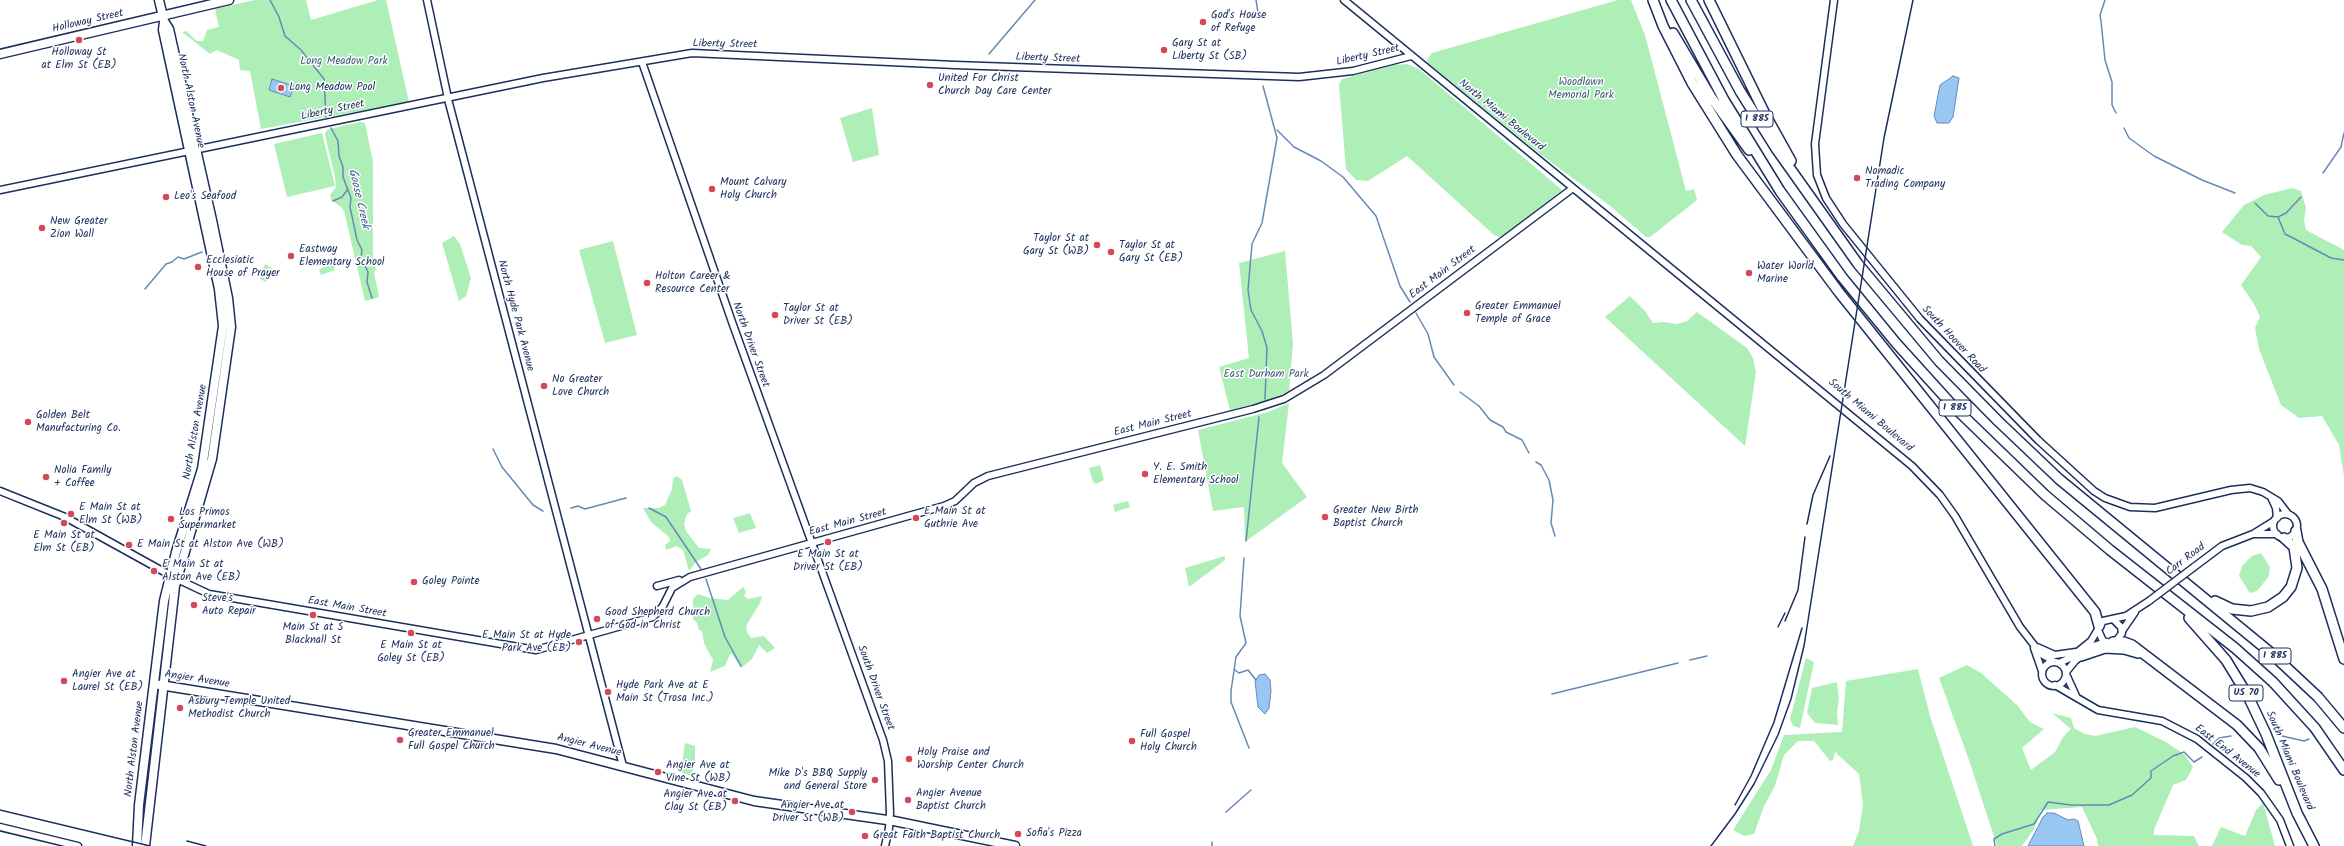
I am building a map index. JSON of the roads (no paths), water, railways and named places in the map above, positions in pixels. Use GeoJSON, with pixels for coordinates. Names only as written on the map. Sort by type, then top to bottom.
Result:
{"type":"FeatureCollection","features":[{"type":"Feature","properties":{"kind":"highway"},"geometry":{"type":"LineString","coordinates":[[1654,0],[1711,97],[1780,190]]}},
{"type":"Feature","properties":{"kind":"highway"},"geometry":{"type":"LineString","coordinates":[[1654,0],[1663,26],[1688,77],[1737,155],[1838,291],[2094,612],[2099,628]]}},
{"type":"Feature","properties":{"kind":"highway","name":"I 885"},"geometry":{"type":"LineString","coordinates":[[1671,0],[1724,100],[1780,190],[1855,294],[1948,401],[2045,495],[2164,593],[2234,648],[2273,682],[2315,728],[2344,770]]}},
{"type":"Feature","properties":{"kind":"highway","name":"I 885"},"geometry":{"type":"LineString","coordinates":[[1691,0],[1762,127],[1833,231],[1912,330],[1998,421],[2090,507],[2198,591],[2288,667],[2318,697],[2344,728]]}},
{"type":"Feature","properties":{"kind":"highway"},"geometry":{"type":"LineString","coordinates":[[1709,0],[1778,139],[1833,231]]}},
{"type":"Feature","properties":{"kind":"highway"},"geometry":{"type":"LineString","coordinates":[[2296,531],[2297,540],[2322,589],[2344,659]]}},
{"type":"Feature","properties":{"kind":"highway"},"geometry":{"type":"LineString","coordinates":[[2198,591],[2221,604],[2238,610],[2257,610],[2274,604],[2291,587],[2297,568],[2294,547],[2281,536]]}},
{"type":"Feature","properties":{"kind":"highway","name":"South Miami Boulevard"},"geometry":{"type":"LineString","coordinates":[[2164,593],[2208,638],[2241,684],[2266,734],[2297,813],[2314,846]]}},
{"type":"Feature","properties":{"kind":"highway"},"geometry":{"type":"LineString","coordinates":[[2110,642],[2130,644],[2142,655],[2229,718],[2252,740],[2268,761],[2297,813]]}},
{"type":"Feature","properties":{"kind":"highway"},"geometry":{"type":"LineString","coordinates":[[2080,653],[2105,648],[2124,649],[2142,655]]}},
{"type":"Feature","properties":{"kind":"main road","name":"North Alston Avenue"},"geometry":{"type":"LineString","coordinates":[[137,846],[139,805],[164,601],[202,498],[213,455],[231,327],[227,292],[193,151],[168,29],[163,18],[159,0]]}},
{"type":"Feature","properties":{"kind":"main road","name":"Holloway Street"},"geometry":{"type":"LineString","coordinates":[[0,54],[163,18],[229,0]]}},
{"type":"Feature","properties":{"kind":"main road","name":"North Alston Avenue"},"geometry":{"type":"LineString","coordinates":[[146,846],[174,577]]}},
{"type":"Feature","properties":{"kind":"main road","name":"Angier Avenue"},"geometry":{"type":"LineString","coordinates":[[154,684],[556,748],[754,801],[890,821],[1015,846]]}},
{"type":"Feature","properties":{"kind":"street","name":"North Hyde Park Avenue"},"geometry":{"type":"LineString","coordinates":[[427,0],[448,98],[623,766]]}},
{"type":"Feature","properties":{"kind":"street","name":"North Miami Boulevard"},"geometry":{"type":"LineString","coordinates":[[1344,0],[1646,248]]}},
{"type":"Feature","properties":{"kind":"street","name":"South Hoover Road"},"geometry":{"type":"LineString","coordinates":[[1834,0],[1815,144],[1817,175],[1826,198],[1843,224],[1920,319],[2038,440],[2094,490],[2112,501],[2130,507],[2155,508],[2245,488],[2259,490],[2278,500],[2288,514]]}},
{"type":"Feature","properties":{"kind":"street","name":"Liberty Street"},"geometry":{"type":"LineString","coordinates":[[0,190],[448,98],[677,55],[709,53],[955,66],[1299,76],[1347,72],[1411,56]]}},
{"type":"Feature","properties":{"kind":"street","name":"North Driver Street"},"geometry":{"type":"LineString","coordinates":[[642,62],[693,215],[811,543]]}},
{"type":"Feature","properties":{"kind":"street","name":"East Main Street"},"geometry":{"type":"LineString","coordinates":[[657,586],[944,506],[955,501],[974,483],[988,476],[1245,411],[1284,399],[1324,375],[1573,188]]}},
{"type":"Feature","properties":{"kind":"street","name":"South Miami Boulevard"},"geometry":{"type":"LineString","coordinates":[[1646,248],[1901,457],[1931,485],[1963,528],[2012,615],[2044,657],[2057,662]]}},
{"type":"Feature","properties":{"kind":"street","name":"East Main Street"},"geometry":{"type":"LineString","coordinates":[[0,491],[65,517],[174,577],[205,592],[227,598],[536,650],[653,617],[663,606],[672,588],[690,577]]}},
{"type":"Feature","properties":{"kind":"street"},"geometry":{"type":"LineString","coordinates":[[2271,497],[2276,508],[2274,529],[2281,536],[2292,535],[2296,531],[2296,520],[2288,514],[2275,519]]}},
{"type":"Feature","properties":{"kind":"street","name":"Carr Road"},"geometry":{"type":"LineString","coordinates":[[2122,631],[2136,611],[2222,546],[2254,534],[2275,519]]}},
{"type":"Feature","properties":{"kind":"street","name":"Carr Road"},"geometry":{"type":"LineString","coordinates":[[2254,534],[2281,536]]}},
{"type":"Feature","properties":{"kind":"street","name":"South Driver Street"},"geometry":{"type":"LineString","coordinates":[[811,543],[883,740],[888,761],[890,821],[885,846]]}},
{"type":"Feature","properties":{"kind":"street","name":"Carr Road"},"geometry":{"type":"LineString","coordinates":[[2113,619],[2136,611]]}},
{"type":"Feature","properties":{"kind":"street"},"geometry":{"type":"LineString","coordinates":[[2113,619],[2105,620],[2093,639],[2080,653],[2066,673],[2062,682],[2055,686],[2046,682],[2042,671],[2047,664],[2068,660],[2080,653],[2096,645],[2119,639],[2122,631],[2120,624],[2113,619]]}},
{"type":"Feature","properties":{"kind":"street"},"geometry":{"type":"LineString","coordinates":[[2099,628],[2100,638],[2110,642]]}},
{"type":"Feature","properties":{"kind":"street"},"geometry":{"type":"LineString","coordinates":[[2032,643],[2055,655],[2080,653]]}},
{"type":"Feature","properties":{"kind":"street","name":"South Miami Boulevard"},"geometry":{"type":"LineString","coordinates":[[2032,643],[2042,671]]}},
{"type":"Feature","properties":{"kind":"street"},"geometry":{"type":"LineString","coordinates":[[2057,662],[2066,673],[2076,696]]}},
{"type":"Feature","properties":{"kind":"street","name":"East End Avenue"},"geometry":{"type":"LineString","coordinates":[[2055,686],[2076,696],[2098,710],[2162,721],[2197,739],[2246,778],[2262,793],[2280,820],[2290,846]]}},
{"type":"Feature","properties":{"kind":"street"},"geometry":{"type":"LineString","coordinates":[[0,827],[78,846]]}},
{"type":"Feature","properties":{"kind":"water"},"geometry":{"type":"Polygon","coordinates":[[[1953,76],[1959,78],[1953,117],[1949,123],[1937,123],[1934,116],[1940,85],[1953,76]]]}},
{"type":"Feature","properties":{"kind":"water","name":"Long Meadow Pool"},"geometry":{"type":"Polygon","coordinates":[[[272,79],[294,86],[290,97],[269,90],[272,79]]]}},
{"type":"Feature","properties":{"kind":"water"},"geometry":{"type":"Polygon","coordinates":[[[1265,674],[1270,680],[1271,691],[1269,708],[1265,714],[1258,707],[1255,681],[1259,675],[1265,674]]]}},
{"type":"Feature","properties":{"kind":"water"},"geometry":{"type":"Polygon","coordinates":[[[2047,813],[2054,813],[2068,820],[2074,819],[2078,821],[2084,846],[2028,846],[2043,817],[2047,813]]]}},
{"type":"Feature","properties":{"kind":"waterway","name":"Goose Creek"},"geometry":{"type":"LineString","coordinates":[[270,0],[279,17],[285,36],[301,50],[324,79],[326,117]]}},
{"type":"Feature","properties":{"kind":"waterway"},"geometry":{"type":"LineString","coordinates":[[989,54],[1035,0]]}},
{"type":"Feature","properties":{"kind":"waterway"},"geometry":{"type":"LineString","coordinates":[[1256,0],[1258,13]]}},
{"type":"Feature","properties":{"kind":"waterway"},"geometry":{"type":"LineString","coordinates":[[2105,0],[2100,15],[2105,60],[2112,82],[2112,105],[2116,113]]}},
{"type":"Feature","properties":{"kind":"waterway"},"geometry":{"type":"LineString","coordinates":[[1263,86],[1277,138],[1262,223],[1252,244],[1248,290],[1251,310],[1262,331],[1267,348],[1265,399]]}},
{"type":"Feature","properties":{"kind":"waterway","name":"Goose Creek"},"geometry":{"type":"LineString","coordinates":[[331,128],[338,141],[339,156],[343,167],[343,177],[351,198],[350,207],[357,240],[362,250],[361,257],[368,272],[367,282],[372,298]]}},
{"type":"Feature","properties":{"kind":"waterway"},"geometry":{"type":"LineString","coordinates":[[2124,128],[2129,138],[2154,156],[2202,180],[2235,193]]}},
{"type":"Feature","properties":{"kind":"waterway"},"geometry":{"type":"LineString","coordinates":[[1277,130],[1294,147],[1321,161],[1343,177],[1376,216],[1400,286],[1410,302]]}},
{"type":"Feature","properties":{"kind":"waterway"},"geometry":{"type":"LineString","coordinates":[[2323,173],[2341,147],[2344,133]]}},
{"type":"Feature","properties":{"kind":"waterway"},"geometry":{"type":"LineString","coordinates":[[333,201],[342,197],[348,189]]}},
{"type":"Feature","properties":{"kind":"waterway"},"geometry":{"type":"LineString","coordinates":[[2255,203],[2268,216],[2278,217],[2286,213],[2301,197]]}},
{"type":"Feature","properties":{"kind":"waterway"},"geometry":{"type":"LineString","coordinates":[[2278,217],[2285,234],[2331,258],[2344,260]]}},
{"type":"Feature","properties":{"kind":"waterway"},"geometry":{"type":"LineString","coordinates":[[145,289],[166,264],[172,262],[178,257],[184,259],[202,252]]}},
{"type":"Feature","properties":{"kind":"waterway"},"geometry":{"type":"LineString","coordinates":[[1416,313],[1428,334],[1434,357],[1454,385]]}},
{"type":"Feature","properties":{"kind":"waterway"},"geometry":{"type":"LineString","coordinates":[[1460,392],[1479,406],[1490,420],[1503,427],[1506,432],[1522,440],[1529,453]]}},
{"type":"Feature","properties":{"kind":"waterway"},"geometry":{"type":"LineString","coordinates":[[1246,541],[1259,417]]}},
{"type":"Feature","properties":{"kind":"waterway","name":"Goose Creek"},"geometry":{"type":"LineString","coordinates":[[493,449],[502,467],[533,505],[543,511]]}},
{"type":"Feature","properties":{"kind":"waterway"},"geometry":{"type":"LineString","coordinates":[[1536,462],[1541,465],[1549,480],[1553,500],[1551,523],[1555,536]]}},
{"type":"Feature","properties":{"kind":"waterway","name":"Goose Creek"},"geometry":{"type":"LineString","coordinates":[[571,508],[578,506],[585,509],[626,498]]}},
{"type":"Feature","properties":{"kind":"waterway","name":"Goose Creek"},"geometry":{"type":"LineString","coordinates":[[649,508],[666,517],[701,569]]}},
{"type":"Feature","properties":{"kind":"waterway"},"geometry":{"type":"LineString","coordinates":[[1244,558],[1240,616],[1246,643],[1236,657],[1231,691],[1231,702],[1249,748]]}},
{"type":"Feature","properties":{"kind":"waterway","name":"Goose Creek"},"geometry":{"type":"LineString","coordinates":[[706,579],[725,637],[741,666]]}},
{"type":"Feature","properties":{"kind":"waterway"},"geometry":{"type":"LineString","coordinates":[[1690,660],[1707,656]]}},
{"type":"Feature","properties":{"kind":"waterway"},"geometry":{"type":"LineString","coordinates":[[1552,694],[1678,663]]}},
{"type":"Feature","properties":{"kind":"waterway"},"geometry":{"type":"LineString","coordinates":[[1235,670],[1239,673],[1248,670],[1256,680]]}},
{"type":"Feature","properties":{"kind":"waterway"},"geometry":{"type":"LineString","coordinates":[[2213,744],[2219,738],[2231,736]]}},
{"type":"Feature","properties":{"kind":"waterway"},"geometry":{"type":"LineString","coordinates":[[2282,736],[2304,741],[2309,739]]}},
{"type":"Feature","properties":{"kind":"waterway"},"geometry":{"type":"LineString","coordinates":[[1995,846],[1994,839],[2002,834],[2034,824],[2048,802],[2071,805],[2109,805],[2132,795],[2151,778],[2151,771],[2173,756],[2184,752],[2194,762],[2202,757]]}},
{"type":"Feature","properties":{"kind":"waterway"},"geometry":{"type":"LineString","coordinates":[[1226,812],[1251,790]]}},
{"type":"Feature","properties":{"kind":"railway"},"geometry":{"type":"LineString","coordinates":[[1711,846],[1735,814],[1754,784],[1778,735],[1791,699],[1804,646],[1884,138],[1913,0]]}},
{"type":"Feature","properties":{"kind":"railway"},"geometry":{"type":"LineString","coordinates":[[1807,524],[1813,495],[1830,456]]}},
{"type":"Feature","properties":{"kind":"railway"},"geometry":{"type":"LineString","coordinates":[[1785,621],[1798,590],[1805,537]]}},
{"type":"Feature","properties":{"kind":"railway"},"geometry":{"type":"LineString","coordinates":[[1778,627],[1785,613]]}},
{"type":"Feature","properties":{"kind":"railway"},"geometry":{"type":"LineString","coordinates":[[1735,805],[1751,776],[1774,722],[1802,628]]}},
{"type":"Feature","properties":{"kind":"railway"},"geometry":{"type":"LineString","coordinates":[[0,810],[150,846]]}},
{"type":"Feature","properties":{"kind":"railway"},"geometry":{"type":"LineString","coordinates":[[187,841],[206,846]]}},
{"type":"Feature","properties":{"kind":"place","name":"God's House of Refuge"},"geometry":{"type":"Point","coordinates":[1203,22]}},
{"type":"Feature","properties":{"kind":"place","name":"Holloway St at Elm St (EB)"},"geometry":{"type":"Point","coordinates":[79,40]}},
{"type":"Feature","properties":{"kind":"place","name":"Gary St at Liberty St (SB)"},"geometry":{"type":"Point","coordinates":[1164,50]}},
{"type":"Feature","properties":{"kind":"place","name":"United For Christ Church Day Care Center"},"geometry":{"type":"Point","coordinates":[930,85]}},
{"type":"Feature","properties":{"kind":"place","name":"Long Meadow Pool"},"geometry":{"type":"Point","coordinates":[281,88]}},
{"type":"Feature","properties":{"kind":"place","name":"Nomadic Trading Company"},"geometry":{"type":"Point","coordinates":[1857,178]}},
{"type":"Feature","properties":{"kind":"place","name":"Mount Calvary Holy Church"},"geometry":{"type":"Point","coordinates":[712,189]}},
{"type":"Feature","properties":{"kind":"place","name":"Leo's Seafood"},"geometry":{"type":"Point","coordinates":[166,197]}},
{"type":"Feature","properties":{"kind":"place","name":"New Greater Zion Wall"},"geometry":{"type":"Point","coordinates":[42,228]}},
{"type":"Feature","properties":{"kind":"place","name":"Taylor St at Gary St (WB)"},"geometry":{"type":"Point","coordinates":[1097,245]}},
{"type":"Feature","properties":{"kind":"place","name":"Taylor St at Gary St (EB)"},"geometry":{"type":"Point","coordinates":[1111,252]}},
{"type":"Feature","properties":{"kind":"place","name":"Eastway Elementary School"},"geometry":{"type":"Point","coordinates":[291,256]}},
{"type":"Feature","properties":{"kind":"place","name":"Ecclesiatic House of Prayer"},"geometry":{"type":"Point","coordinates":[198,267]}},
{"type":"Feature","properties":{"kind":"place","name":"Water World Marine"},"geometry":{"type":"Point","coordinates":[1749,273]}},
{"type":"Feature","properties":{"kind":"place","name":"Holton Career & Resource Center"},"geometry":{"type":"Point","coordinates":[647,283]}},
{"type":"Feature","properties":{"kind":"place","name":"Greater Emmanuel Temple of Grace"},"geometry":{"type":"Point","coordinates":[1467,313]}},
{"type":"Feature","properties":{"kind":"place","name":"Taylor St at Driver St (EB)"},"geometry":{"type":"Point","coordinates":[775,315]}},
{"type":"Feature","properties":{"kind":"place","name":"No Greater Love Church"},"geometry":{"type":"Point","coordinates":[544,386]}},
{"type":"Feature","properties":{"kind":"place","name":"Golden Belt Manufacturing Co."},"geometry":{"type":"Point","coordinates":[28,422]}},
{"type":"Feature","properties":{"kind":"place","name":"Y. E. Smith Elementary School"},"geometry":{"type":"Point","coordinates":[1145,474]}},
{"type":"Feature","properties":{"kind":"place","name":"Nolia Family + Coffee"},"geometry":{"type":"Point","coordinates":[46,477]}},
{"type":"Feature","properties":{"kind":"place","name":"E Main St at Elm St (WB)"},"geometry":{"type":"Point","coordinates":[71,514]}},
{"type":"Feature","properties":{"kind":"place","name":"Greater New Birth Baptist Church"},"geometry":{"type":"Point","coordinates":[1325,517]}},
{"type":"Feature","properties":{"kind":"place","name":"E Main St at Guthrie Ave"},"geometry":{"type":"Point","coordinates":[916,518]}},
{"type":"Feature","properties":{"kind":"place","name":"Los Primos Supermarket"},"geometry":{"type":"Point","coordinates":[171,519]}},
{"type":"Feature","properties":{"kind":"place","name":"E Main St at Elm St (EB)"},"geometry":{"type":"Point","coordinates":[64,523]}},
{"type":"Feature","properties":{"kind":"place","name":"E Main St at Driver St (EB)"},"geometry":{"type":"Point","coordinates":[828,542]}},
{"type":"Feature","properties":{"kind":"place","name":"E Main St at Alston Ave (WB)"},"geometry":{"type":"Point","coordinates":[129,545]}},
{"type":"Feature","properties":{"kind":"place","name":"E Main St at Alston Ave (EB)"},"geometry":{"type":"Point","coordinates":[154,571]}},
{"type":"Feature","properties":{"kind":"place","name":"Goley Pointe"},"geometry":{"type":"Point","coordinates":[414,582]}},
{"type":"Feature","properties":{"kind":"place","name":"Steve's Auto Repair"},"geometry":{"type":"Point","coordinates":[194,605]}},
{"type":"Feature","properties":{"kind":"place","name":"Main St at S Blacknall St"},"geometry":{"type":"Point","coordinates":[313,615]}},
{"type":"Feature","properties":{"kind":"place","name":"Good Shepherd Church of God in Christ"},"geometry":{"type":"Point","coordinates":[597,619]}},
{"type":"Feature","properties":{"kind":"place","name":"E Main St at Goley St (EB)"},"geometry":{"type":"Point","coordinates":[411,633]}},
{"type":"Feature","properties":{"kind":"place","name":"E Main St at Hyde Park Ave (EB)"},"geometry":{"type":"Point","coordinates":[579,642]}},
{"type":"Feature","properties":{"kind":"place","name":"Angier Ave at Laurel St (EB)"},"geometry":{"type":"Point","coordinates":[64,681]}},
{"type":"Feature","properties":{"kind":"place","name":"Hyde Park Ave at E Main St (Trosa Inc.)"},"geometry":{"type":"Point","coordinates":[608,692]}},
{"type":"Feature","properties":{"kind":"place","name":"Asbury Temple United Methodist Church"},"geometry":{"type":"Point","coordinates":[180,708]}},
{"type":"Feature","properties":{"kind":"place","name":"Greater Emmanuel Full Gospel Church"},"geometry":{"type":"Point","coordinates":[400,740]}},
{"type":"Feature","properties":{"kind":"place","name":"Full Gospel Holy Church"},"geometry":{"type":"Point","coordinates":[1132,741]}},
{"type":"Feature","properties":{"kind":"place","name":"Holy Praise and Worship Center Church"},"geometry":{"type":"Point","coordinates":[909,759]}},
{"type":"Feature","properties":{"kind":"place","name":"Angier Ave at Vine St (WB)"},"geometry":{"type":"Point","coordinates":[658,772]}},
{"type":"Feature","properties":{"kind":"place","name":"Mike D's BBQ Supply and General Store"},"geometry":{"type":"Point","coordinates":[875,780]}},
{"type":"Feature","properties":{"kind":"place","name":"Angier Avenue Baptist Church"},"geometry":{"type":"Point","coordinates":[908,800]}},
{"type":"Feature","properties":{"kind":"place","name":"Angier Ave at Clay St (EB)"},"geometry":{"type":"Point","coordinates":[735,801]}},
{"type":"Feature","properties":{"kind":"place","name":"Angier Ave at Driver St (WB)"},"geometry":{"type":"Point","coordinates":[852,812]}},
{"type":"Feature","properties":{"kind":"place","name":"Sofia's Pizza"},"geometry":{"type":"Point","coordinates":[1018,834]}},
{"type":"Feature","properties":{"kind":"place","name":"Great Faith Baptist Church"},"geometry":{"type":"Point","coordinates":[865,836]}},
{"type":"Feature","properties":{"kind":"park label","name":"Long Meadow Park"},"geometry":{"type":"Point","coordinates":[344,62]}},
{"type":"Feature","properties":{"kind":"park label","name":"Woodlawn Memorial Park"},"geometry":{"type":"Point","coordinates":[1581,89]}},
{"type":"Feature","properties":{"kind":"park label","name":"East Durham Park"},"geometry":{"type":"Point","coordinates":[1266,375]}}]}
